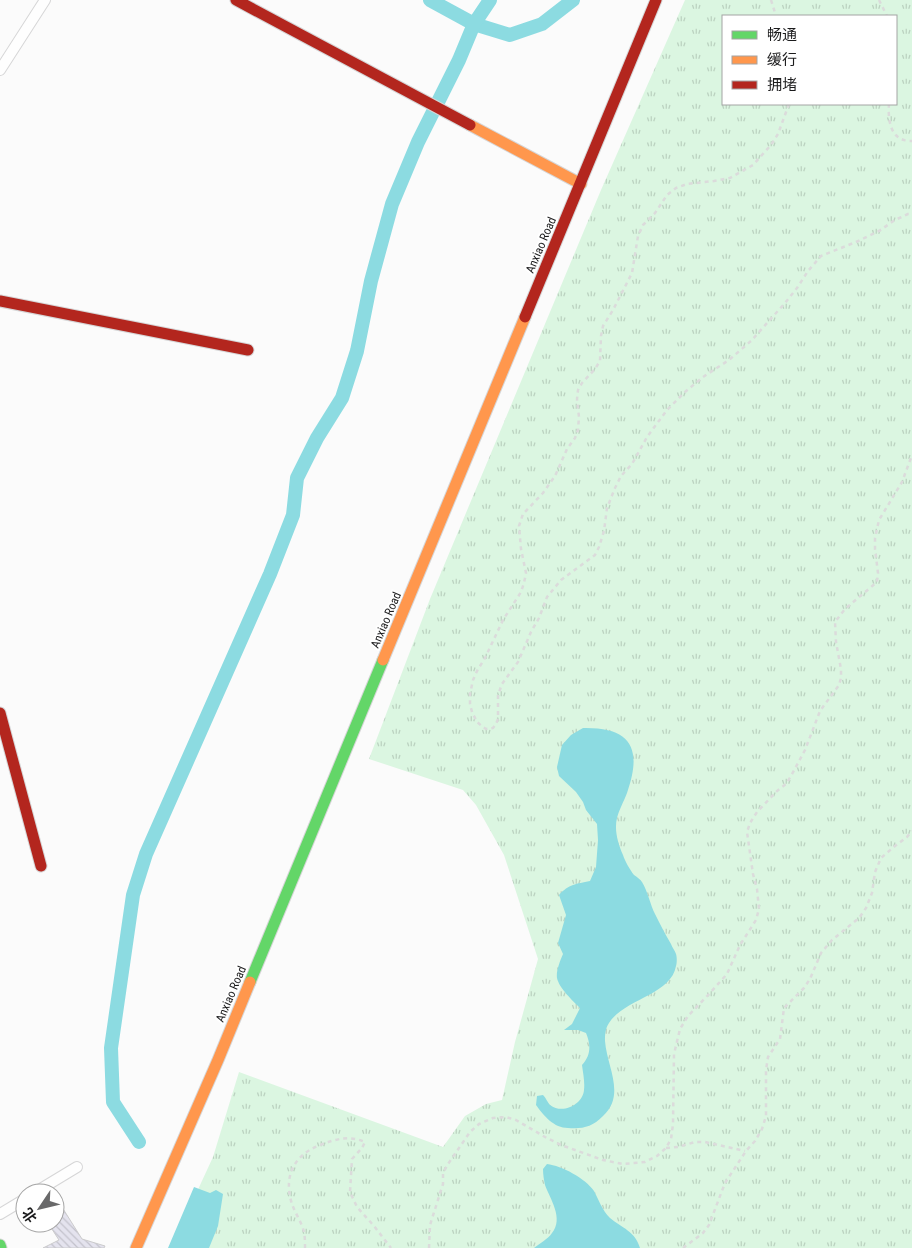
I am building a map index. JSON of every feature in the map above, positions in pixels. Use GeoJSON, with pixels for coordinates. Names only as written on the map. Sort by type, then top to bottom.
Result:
{"type":"FeatureCollection","features":[{"type":"Feature","properties":{"kind":"street"},"geometry":{"type":"LineString","coordinates":[[0,70],[45,0]]}},
{"type":"Feature","properties":{"kind":"street"},"geometry":{"type":"LineString","coordinates":[[236,0],[581,184]]}},
{"type":"Feature","properties":{"kind":"street","name":"Anxiao Road"},"geometry":{"type":"LineString","coordinates":[[136,1248],[222,1050],[656,0]]}},
{"type":"Feature","properties":{"kind":"street"},"geometry":{"type":"LineString","coordinates":[[0,301],[248,350]]}},
{"type":"Feature","properties":{"kind":"street"},"geometry":{"type":"LineString","coordinates":[[0,713],[41,866]]}},
{"type":"Feature","properties":{"kind":"street"},"geometry":{"type":"LineString","coordinates":[[51,1183],[77,1167]]}},
{"type":"Feature","properties":{"kind":"street"},"geometry":{"type":"LineString","coordinates":[[0,1214],[15,1205]]}},
{"type":"Feature","properties":{"kind":"path"},"geometry":{"type":"LineString","coordinates":[[770,0],[776,15]]}},
{"type":"Feature","properties":{"kind":"path"},"geometry":{"type":"LineString","coordinates":[[879,0],[886,15]]}},
{"type":"Feature","properties":{"kind":"path"},"geometry":{"type":"LineString","coordinates":[[789,105],[778,134],[753,165],[730,178],[714,182],[687,184],[676,188],[667,195],[655,213],[643,225],[638,236],[632,273],[603,326],[600,361],[578,390],[579,417],[575,438],[567,449],[555,476],[543,493],[523,514],[519,526],[520,549],[526,573],[524,583],[521,592],[503,620],[473,680],[470,704],[477,722],[486,728],[493,728],[496,724],[498,719],[498,695],[502,684],[518,662],[547,597],[561,580],[595,555],[604,531],[607,508],[614,488],[621,476],[632,464],[647,437],[668,410],[703,377],[729,360],[751,341],[785,303],[821,256],[879,231],[908,214],[912,214]]}},
{"type":"Feature","properties":{"kind":"path"},"geometry":{"type":"LineString","coordinates":[[889,105],[890,125],[895,134],[903,140],[912,141]]}},
{"type":"Feature","properties":{"kind":"path"},"geometry":{"type":"LineString","coordinates":[[430,1248],[430,1224],[442,1184],[443,1173],[470,1132],[479,1124],[493,1118],[506,1117],[516,1120],[561,1145],[603,1160],[623,1164],[645,1162],[657,1156],[666,1148],[671,1139],[673,1124],[674,1054],[680,1029],[688,1016],[727,974],[740,945],[756,920],[759,909],[747,832],[750,823],[767,800],[786,784],[792,776],[805,750],[820,711],[839,685],[841,669],[836,642],[835,622],[845,609],[876,582],[878,573],[875,538],[879,520],[902,482],[912,455]]}},
{"type":"Feature","properties":{"kind":"path"},"geometry":{"type":"LineString","coordinates":[[683,1248],[703,1233],[709,1224],[725,1182],[746,1151],[756,1142],[762,1129],[766,1116],[768,1058],[780,1039],[784,1008],[804,988],[821,953],[832,940],[859,918],[866,908],[872,893],[875,872],[881,858],[912,831]]}},
{"type":"Feature","properties":{"kind":"path"},"geometry":{"type":"LineString","coordinates":[[305,1248],[304,1232],[289,1192],[288,1183],[291,1171],[295,1163],[306,1152],[336,1139],[347,1138],[356,1138],[365,1142],[352,1159],[350,1192],[356,1207],[391,1248]]}},
{"type":"Feature","properties":{"kind":"path"},"geometry":{"type":"LineString","coordinates":[[666,1148],[705,1142],[746,1151]]}},
{"type":"Feature","properties":{"kind":"green space"},"geometry":{"type":"Polygon","coordinates":[[[685,0],[912,0],[912,1248],[171,1248],[213,1157],[239,1072],[443,1147],[465,1116],[486,1104],[502,1100],[515,1042],[538,959],[504,855],[476,805],[463,790],[369,759],[430,599],[601,190],[685,0]]]}},
{"type":"Feature","properties":{"kind":"water"},"geometry":{"type":"Polygon","coordinates":[[[583,728],[600,729],[623,737],[633,753],[631,778],[617,818],[617,837],[628,865],[644,886],[655,914],[676,953],[677,960],[672,976],[666,984],[625,1008],[609,1023],[605,1041],[614,1090],[610,1108],[595,1123],[583,1128],[573,1128],[554,1124],[536,1105],[537,1096],[543,1095],[550,1105],[561,1109],[576,1104],[580,1100],[584,1087],[582,1065],[589,1050],[586,1033],[578,1030],[564,1030],[572,1024],[580,1008],[563,990],[557,978],[558,966],[563,954],[558,943],[566,915],[559,895],[570,887],[590,881],[596,867],[597,824],[586,810],[576,792],[559,776],[557,767],[562,745],[571,735],[583,728]]]}},
{"type":"Feature","properties":{"kind":"water"},"geometry":{"type":"Polygon","coordinates":[[[547,1164],[566,1170],[590,1186],[607,1215],[628,1230],[638,1242],[640,1248],[534,1248],[550,1235],[557,1221],[555,1209],[545,1185],[543,1169],[547,1164]]]}},
{"type":"Feature","properties":{"kind":"water"},"geometry":{"type":"Polygon","coordinates":[[[194,1187],[210,1193],[216,1190],[223,1194],[218,1226],[209,1248],[168,1248],[194,1187]]]}},
{"type":"Feature","properties":{"kind":"building"},"geometry":{"type":"Polygon","coordinates":[[[65,1212],[82,1239],[105,1246],[104,1248],[43,1248],[59,1240],[54,1233],[65,1233],[65,1212]]]}},
{"type":"Feature","properties":{"kind":"waterway"},"geometry":{"type":"LineString","coordinates":[[430,0],[474,24],[510,35],[542,24],[573,0]]}},
{"type":"Feature","properties":{"kind":"waterway"},"geometry":{"type":"LineString","coordinates":[[139,1142],[113,1102],[111,1048],[133,895],[146,854],[270,574],[293,515],[297,478],[317,438],[342,398],[357,351],[371,281],[392,204],[418,142],[459,60],[474,24],[490,0]]}},
{"type":"Feature","properties":{"kind":"traffic: fast"},"geometry":{"type":"LineString","coordinates":[[250,982],[383,660]]}},
{"type":"Feature","properties":{"kind":"traffic: slow"},"geometry":{"type":"LineString","coordinates":[[470,125],[581,184]]}},
{"type":"Feature","properties":{"kind":"traffic: slow"},"geometry":{"type":"LineString","coordinates":[[383,660],[525,317]]}},
{"type":"Feature","properties":{"kind":"traffic: slow"},"geometry":{"type":"LineString","coordinates":[[136,1248],[250,982]]}},
{"type":"Feature","properties":{"kind":"traffic: jam"},"geometry":{"type":"LineString","coordinates":[[236,0],[470,125]]}},
{"type":"Feature","properties":{"kind":"traffic: jam"},"geometry":{"type":"LineString","coordinates":[[525,317],[656,0]]}},
{"type":"Feature","properties":{"kind":"traffic: jam"},"geometry":{"type":"LineString","coordinates":[[0,301],[248,350]]}},
{"type":"Feature","properties":{"kind":"traffic: jam"},"geometry":{"type":"LineString","coordinates":[[0,713],[41,866]]}}]}
